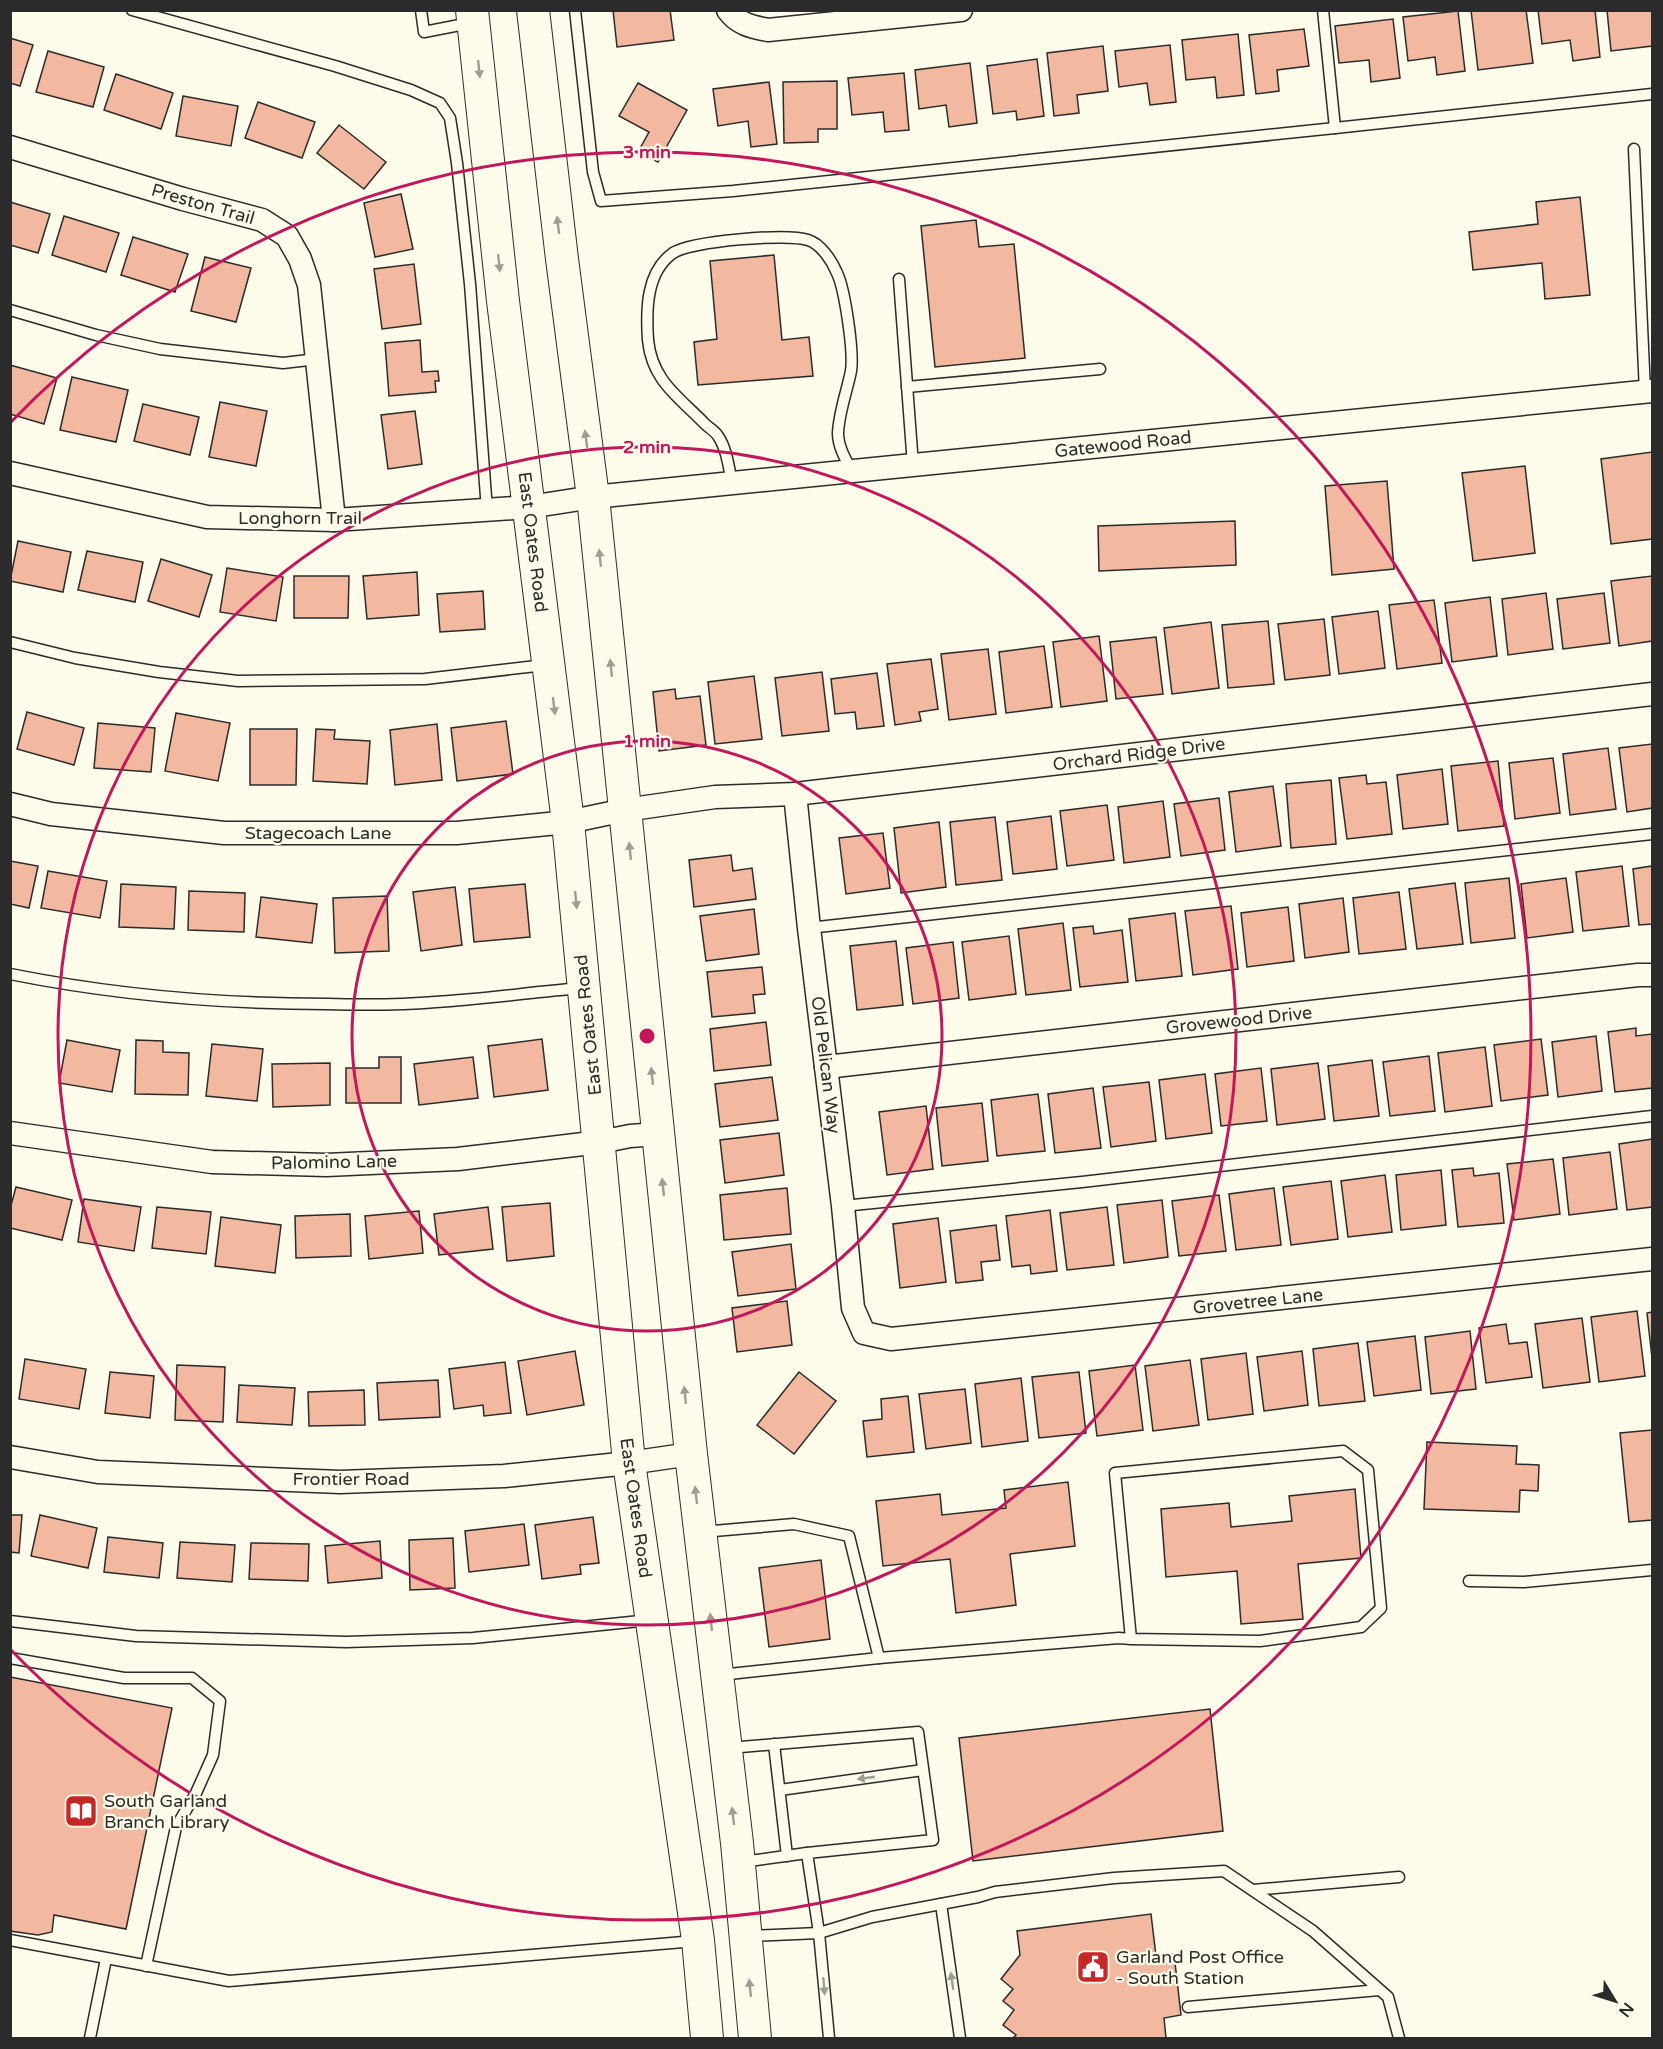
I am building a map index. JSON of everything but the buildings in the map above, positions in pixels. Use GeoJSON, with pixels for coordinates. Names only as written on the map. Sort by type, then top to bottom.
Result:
{"type":"FeatureCollection","features":[{"type":"Feature","properties":{"kind":"main road"},"geometry":{"type":"LineString","coordinates":[[532,10],[593,497],[691,1454],[738,1862],[755,2038]]}},
{"type":"Feature","properties":{"kind":"main road","name":"East Oates Road"},"geometry":{"type":"LineString","coordinates":[[473,16],[503,301],[568,822],[629,1463],[698,1940],[707,2038]]}},
{"type":"Feature","properties":{"kind":"main road"},"geometry":{"type":"LineString","coordinates":[[698,1940],[746,1936]]}},
{"type":"Feature","properties":{"kind":"street"},"geometry":{"type":"LineString","coordinates":[[728,10],[733,17],[750,27],[768,30],[961,10]]}},
{"type":"Feature","properties":{"kind":"street","name":"Preston Trail"},"geometry":{"type":"LineString","coordinates":[[10,147],[183,199],[262,220],[286,236],[300,259],[309,285],[334,520]]}},
{"type":"Feature","properties":{"kind":"street","name":"Gatewood Road"},"geometry":{"type":"LineString","coordinates":[[593,497],[1649,392]]}},
{"type":"Feature","properties":{"kind":"street","name":"Longhorn Trail"},"geometry":{"type":"LineString","coordinates":[[10,473],[207,517],[334,520],[529,507],[593,497]]}},
{"type":"Feature","properties":{"kind":"street","name":"Orchard Ridge Drive"},"geometry":{"type":"LineString","coordinates":[[625,810],[716,797],[795,794],[1653,694]]}},
{"type":"Feature","properties":{"kind":"street","name":"Old Pelican Way"},"geometry":{"type":"LineString","coordinates":[[795,794],[853,1308],[864,1333]]}},
{"type":"Feature","properties":{"kind":"street","name":"Stagecoach Lane"},"geometry":{"type":"LineString","coordinates":[[10,804],[51,814],[224,833],[457,833],[568,822],[625,810]]}},
{"type":"Feature","properties":{"kind":"street","name":"Grovewood Drive"},"geometry":{"type":"LineString","coordinates":[[826,1067],[1653,975]]}},
{"type":"Feature","properties":{"kind":"street","name":"Palomino Lane"},"geometry":{"type":"LineString","coordinates":[[10,1133],[212,1162],[326,1165],[458,1159],[658,1134]]}},
{"type":"Feature","properties":{"kind":"street","name":"Grovetree Lane"},"geometry":{"type":"LineString","coordinates":[[864,1333],[891,1339],[1653,1259]]}},
{"type":"Feature","properties":{"kind":"street","name":"Frontier Road"},"geometry":{"type":"LineString","coordinates":[[10,1457],[98,1472],[340,1482],[504,1476],[691,1454]]}},
{"type":"Feature","properties":{"kind":"lane"},"geometry":{"type":"LineString","coordinates":[[132,10],[335,66],[411,90],[440,103],[450,118],[457,163],[470,284],[488,510]]}},
{"type":"Feature","properties":{"kind":"lane"},"geometry":{"type":"LineString","coordinates":[[421,10],[424,32],[473,16]]}},
{"type":"Feature","properties":{"kind":"lane"},"geometry":{"type":"LineString","coordinates":[[575,10],[593,172],[602,201],[733,191],[1653,94]]}},
{"type":"Feature","properties":{"kind":"lane"},"geometry":{"type":"LineString","coordinates":[[1323,10],[1335,128]]}},
{"type":"Feature","properties":{"kind":"lane"},"geometry":{"type":"LineString","coordinates":[[1634,149],[1649,392]]}},
{"type":"Feature","properties":{"kind":"lane"},"geometry":{"type":"LineString","coordinates":[[732,483],[724,448],[718,434],[668,389],[654,368],[647,316],[650,285],[664,261],[675,252],[719,242],[764,238],[809,240],[826,253],[838,274],[850,329],[851,369],[838,434],[841,450],[852,472]]}},
{"type":"Feature","properties":{"kind":"lane"},"geometry":{"type":"LineString","coordinates":[[899,279],[913,465]]}},
{"type":"Feature","properties":{"kind":"lane"},"geometry":{"type":"LineString","coordinates":[[10,310],[96,335],[160,349],[283,363],[317,360]]}},
{"type":"Feature","properties":{"kind":"lane"},"geometry":{"type":"LineString","coordinates":[[907,387],[1100,369]]}},
{"type":"Feature","properties":{"kind":"lane"},"geometry":{"type":"LineString","coordinates":[[10,642],[75,658],[159,672],[238,681],[426,679],[549,665]]}},
{"type":"Feature","properties":{"kind":"lane"},"geometry":{"type":"LineString","coordinates":[[809,928],[1653,834]]}},
{"type":"Feature","properties":{"kind":"lane"},"geometry":{"type":"LineString","coordinates":[[10,974],[66,985],[162,998],[280,1004],[366,1005],[435,1002],[585,988]]}},
{"type":"Feature","properties":{"kind":"lane"},"geometry":{"type":"LineString","coordinates":[[843,1206],[1082,1182],[1653,1116]]}},
{"type":"Feature","properties":{"kind":"lane"},"geometry":{"type":"LineString","coordinates":[[717,1675],[879,1658],[1131,1639],[1260,1641],[1360,1627],[1381,1608],[1368,1470],[1343,1451],[1115,1473],[1131,1639]]}},
{"type":"Feature","properties":{"kind":"lane"},"geometry":{"type":"LineString","coordinates":[[700,1532],[794,1524],[849,1536],[879,1658]]}},
{"type":"Feature","properties":{"kind":"lane"},"geometry":{"type":"LineString","coordinates":[[1469,1581],[1524,1582],[1653,1570]]}},
{"type":"Feature","properties":{"kind":"lane"},"geometry":{"type":"LineString","coordinates":[[10,1621],[136,1636],[346,1642],[473,1638],[652,1620]]}},
{"type":"Feature","properties":{"kind":"lane"},"geometry":{"type":"LineString","coordinates":[[10,1658],[124,1678],[192,1678],[220,1701],[213,1755],[196,1793],[176,1827],[146,1966]]}},
{"type":"Feature","properties":{"kind":"lane"},"geometry":{"type":"LineString","coordinates":[[725,1748],[918,1732],[933,1840],[738,1862]]}},
{"type":"Feature","properties":{"kind":"lane"},"geometry":{"type":"LineString","coordinates":[[774,1744],[787,1856]]}},
{"type":"Feature","properties":{"kind":"lane"},"geometry":{"type":"LineString","coordinates":[[780,1790],[923,1770]]}},
{"type":"Feature","properties":{"kind":"lane"},"geometry":{"type":"LineString","coordinates":[[807,1853],[819,1933],[829,2038]]}},
{"type":"Feature","properties":{"kind":"lane"},"geometry":{"type":"LineString","coordinates":[[746,1936],[819,1933],[872,1917],[995,1892],[1102,1879],[1224,1871],[1313,1931],[1388,1997],[1399,2038]]}},
{"type":"Feature","properties":{"kind":"lane"},"geometry":{"type":"LineString","coordinates":[[1253,1890],[1399,1876]]}},
{"type":"Feature","properties":{"kind":"lane"},"geometry":{"type":"LineString","coordinates":[[942,1904],[960,2038]]}},
{"type":"Feature","properties":{"kind":"lane"},"geometry":{"type":"LineString","coordinates":[[10,1940],[229,1981],[698,1940]]}},
{"type":"Feature","properties":{"kind":"lane"},"geometry":{"type":"LineString","coordinates":[[90,2038],[106,1959]]}},
{"type":"Feature","properties":{"kind":"lane"},"geometry":{"type":"LineString","coordinates":[[1188,2007],[1379,1990]]}},
{"type":"Feature","properties":{"kind":"place","name":"South Garland Branch Library"},"geometry":{"type":"Point","coordinates":[81,1811]}},
{"type":"Feature","properties":{"kind":"place","name":"Garland Post Office - South Station"},"geometry":{"type":"Point","coordinates":[1093,1967]}}]}
